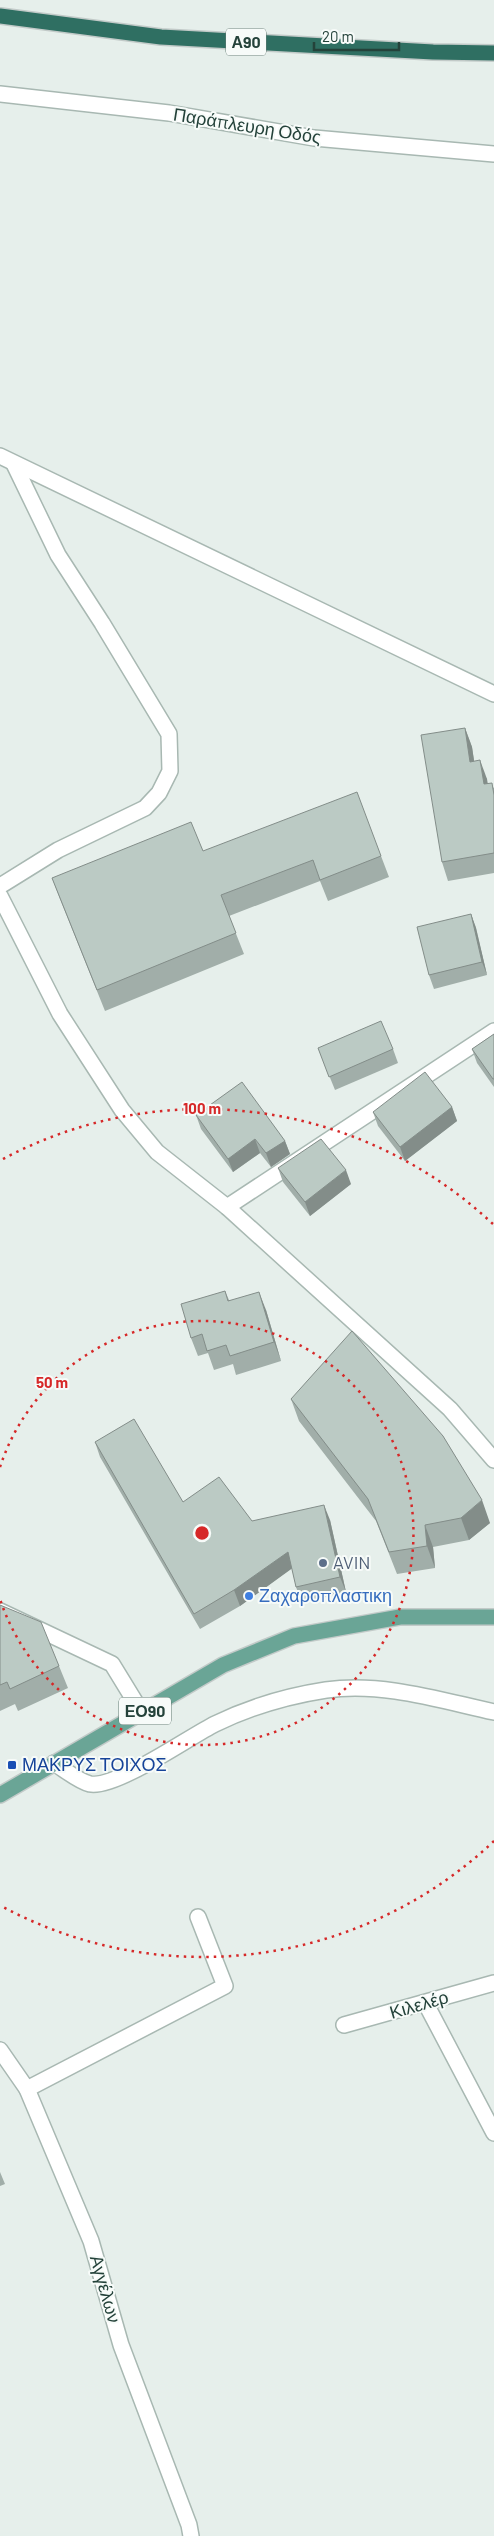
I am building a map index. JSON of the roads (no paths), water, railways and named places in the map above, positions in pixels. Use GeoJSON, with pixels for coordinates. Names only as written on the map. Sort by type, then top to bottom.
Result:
{"type":"FeatureCollection","features":[{"type":"Feature","properties":{"kind":"highway","name":"Α90"},"geometry":{"type":"LineString","coordinates":[[0,16],[161,37],[433,52],[494,53]]}},
{"type":"Feature","properties":{"kind":"main road","name":"ΕΟ90"},"geometry":{"type":"LineString","coordinates":[[0,1795],[223,1665],[294,1636],[400,1617],[494,1617]]}},
{"type":"Feature","properties":{"kind":"street","name":"Παράπλευρη Οδός"},"geometry":{"type":"LineString","coordinates":[[0,94],[169,113],[314,138],[494,154]]}},
{"type":"Feature","properties":{"kind":"street"},"geometry":{"type":"LineString","coordinates":[[0,456],[494,694]]}},
{"type":"Feature","properties":{"kind":"street"},"geometry":{"type":"LineString","coordinates":[[0,886],[58,850],[145,808],[159,793],[170,771],[169,734],[102,623],[58,555],[14,464]]}},
{"type":"Feature","properties":{"kind":"street"},"geometry":{"type":"LineString","coordinates":[[0,896],[60,1014],[122,1110],[157,1152],[227,1207],[450,1409],[494,1460]]}},
{"type":"Feature","properties":{"kind":"street"},"geometry":{"type":"LineString","coordinates":[[227,1207],[494,1031]]}},
{"type":"Feature","properties":{"kind":"street"},"geometry":{"type":"LineString","coordinates":[[0,1611],[112,1664],[142,1713]]}},
{"type":"Feature","properties":{"kind":"street"},"geometry":{"type":"LineString","coordinates":[[54,1763],[90,1784],[110,1783],[215,1724],[271,1701],[328,1690],[376,1688],[438,1698],[494,1712]]}},
{"type":"Feature","properties":{"kind":"street"},"geometry":{"type":"LineString","coordinates":[[27,2089],[225,1986],[198,1917]]}},
{"type":"Feature","properties":{"kind":"street","name":"Κιλελέρ"},"geometry":{"type":"LineString","coordinates":[[344,2025],[426,2004],[494,1983]]}},
{"type":"Feature","properties":{"kind":"street"},"geometry":{"type":"LineString","coordinates":[[426,2004],[494,2133]]}},
{"type":"Feature","properties":{"kind":"street","name":"Αγγέλων"},"geometry":{"type":"LineString","coordinates":[[0,2050],[27,2089],[91,2242],[121,2345],[189,2525],[191,2536]]}},
{"type":"Feature","properties":{"kind":"place","name":"AVIN"},"geometry":{"type":"Point","coordinates":[323,1563]}},
{"type":"Feature","properties":{"kind":"place","name":"Ζαχαροπλαστικη"},"geometry":{"type":"Point","coordinates":[249,1596]}},
{"type":"Feature","properties":{"kind":"place","name":"ΜΑΚΡΥΣ ΤΟΙΧΟΣ"},"geometry":{"type":"Point","coordinates":[12,1765]}}]}
